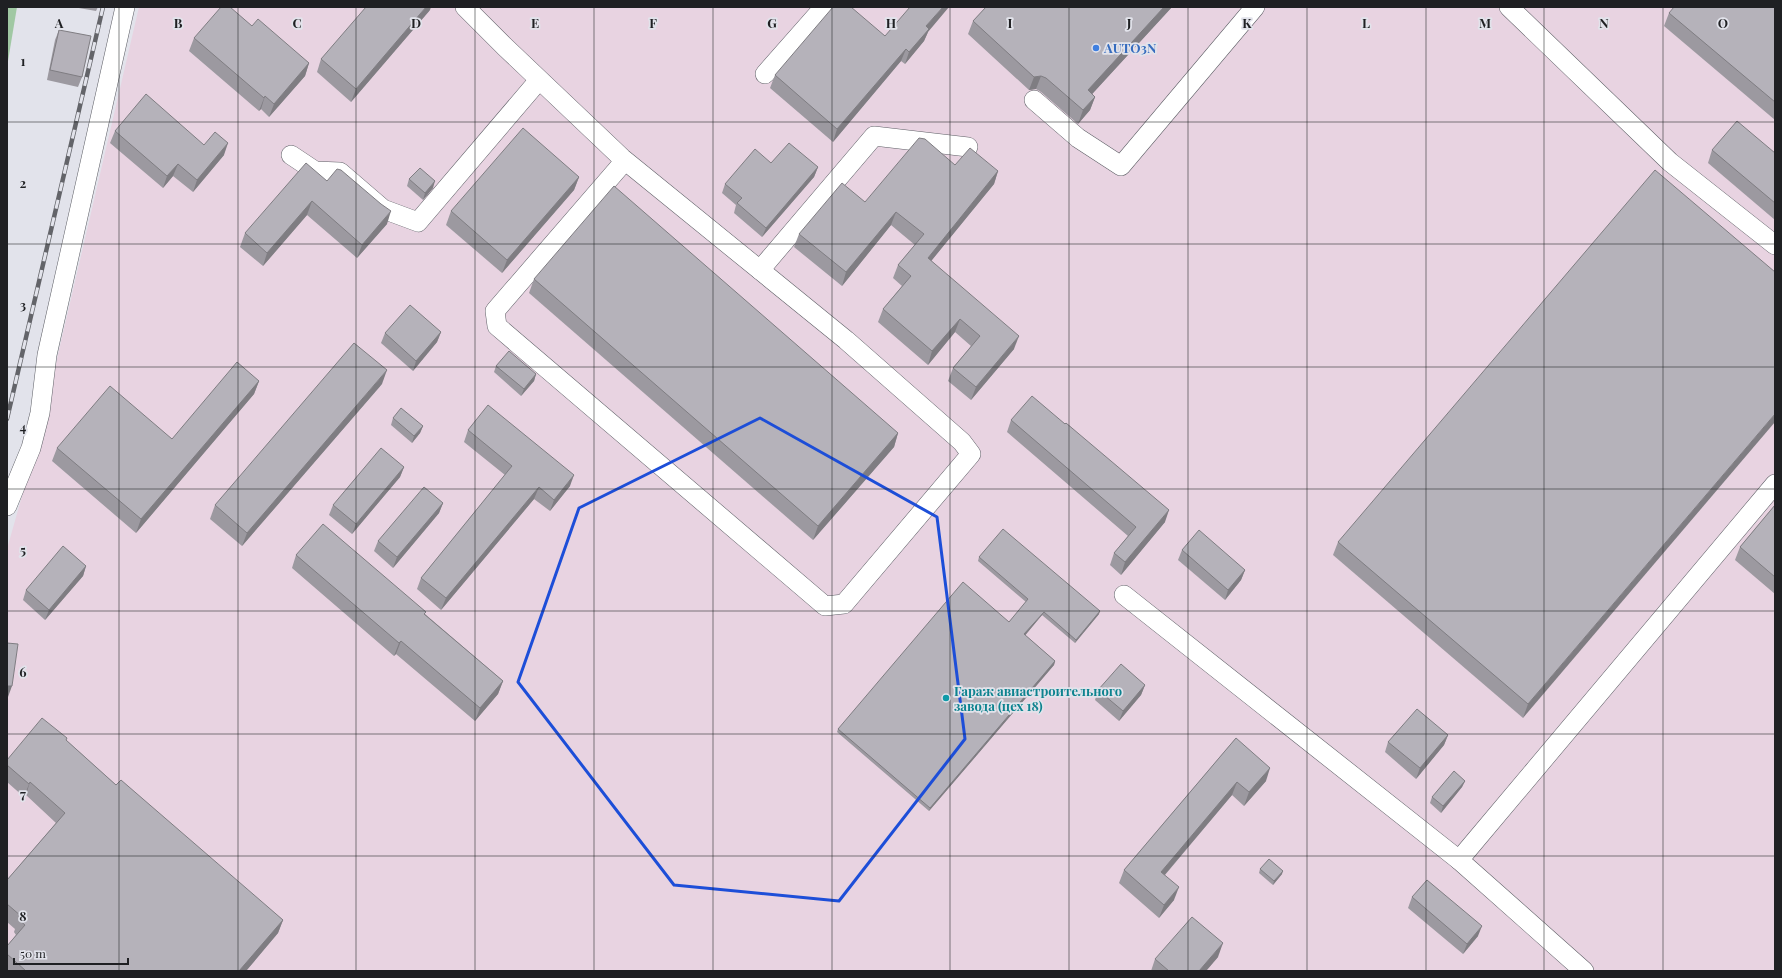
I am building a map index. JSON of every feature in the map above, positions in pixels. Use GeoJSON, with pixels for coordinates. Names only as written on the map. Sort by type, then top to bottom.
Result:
{"type":"FeatureCollection","features":[{"type":"Feature","properties":{"kind":"lane"},"geometry":{"type":"LineString","coordinates":[[7,506],[31,448],[40,413],[47,355],[125,7]]}},
{"type":"Feature","properties":{"kind":"lane"},"geometry":{"type":"LineString","coordinates":[[465,7],[539,80],[622,158],[846,340],[962,442],[971,454],[844,604],[825,606],[497,326],[495,311],[622,164],[622,158]]}},
{"type":"Feature","properties":{"kind":"lane"},"geometry":{"type":"LineString","coordinates":[[765,74],[824,7]]}},
{"type":"Feature","properties":{"kind":"lane"},"geometry":{"type":"LineString","coordinates":[[1034,100],[1078,138],[1121,166],[1255,7]]}},
{"type":"Feature","properties":{"kind":"lane"},"geometry":{"type":"LineString","coordinates":[[1509,7],[1670,162],[1775,245]]}},
{"type":"Feature","properties":{"kind":"lane"},"geometry":{"type":"LineString","coordinates":[[291,155],[315,171],[340,172],[383,209],[418,222],[539,80]]}},
{"type":"Feature","properties":{"kind":"lane"},"geometry":{"type":"LineString","coordinates":[[760,270],[874,136],[968,147]]}},
{"type":"Feature","properties":{"kind":"lane"},"geometry":{"type":"LineString","coordinates":[[1459,860],[1775,484]]}},
{"type":"Feature","properties":{"kind":"lane"},"geometry":{"type":"LineString","coordinates":[[1124,595],[1459,860],[1584,971]]}},
{"type":"Feature","properties":{"kind":"highlighted area"},"geometry":{"type":"Polygon","coordinates":[[[760,418],[937,517],[965,739],[839,901],[674,885],[518,682],[579,508],[760,418]]]}},
{"type":"Feature","properties":{"kind":"shaded area"},"geometry":{"type":"Polygon","coordinates":[[[139,7],[1775,7],[1775,971],[7,971],[7,549],[39,436],[139,7]]]}},
{"type":"Feature","properties":{"kind":"green space"},"geometry":{"type":"Polygon","coordinates":[[[7,7],[17,7],[7,67],[7,7]]]}},
{"type":"Feature","properties":{"kind":"building"},"geometry":{"type":"Polygon","coordinates":[[[221,7],[230,7],[252,26],[258,19],[309,63],[274,104],[265,96],[264,98],[194,38],[221,7]]]}},
{"type":"Feature","properties":{"kind":"building"},"geometry":{"type":"Polygon","coordinates":[[[366,7],[426,7],[356,89],[321,59],[366,7]]]}},
{"type":"Feature","properties":{"kind":"building"},"geometry":{"type":"Polygon","coordinates":[[[833,7],[851,7],[885,36],[910,7],[943,7],[926,26],[929,29],[909,52],[906,49],[837,129],[775,75],[833,7]]]}},
{"type":"Feature","properties":{"kind":"building"},"geometry":{"type":"Polygon","coordinates":[[[986,7],[1164,7],[1088,90],[1095,97],[1083,110],[1046,78],[1041,76],[1034,77],[973,21],[986,7]]]}},
{"type":"Feature","properties":{"kind":"building"},"geometry":{"type":"Polygon","coordinates":[[[1674,7],[1775,7],[1775,102],[1669,13],[1674,7]]]}},
{"type":"Feature","properties":{"kind":"building"},"geometry":{"type":"Polygon","coordinates":[[[59,30],[91,36],[82,77],[50,70],[59,30]]]}},
{"type":"Feature","properties":{"kind":"building"},"geometry":{"type":"Polygon","coordinates":[[[146,94],[204,145],[215,132],[228,143],[197,180],[178,164],[167,176],[115,131],[146,94]]]}},
{"type":"Feature","properties":{"kind":"building"},"geometry":{"type":"Polygon","coordinates":[[[1737,121],[1775,153],[1775,203],[1712,150],[1737,121]]]}},
{"type":"Feature","properties":{"kind":"building"},"geometry":{"type":"Polygon","coordinates":[[[523,128],[579,177],[507,260],[451,211],[523,128]]]}},
{"type":"Feature","properties":{"kind":"building"},"geometry":{"type":"Polygon","coordinates":[[[919,138],[925,139],[955,165],[970,148],[998,171],[928,258],[1019,336],[976,387],[953,368],[980,336],[960,319],[932,351],[883,309],[911,276],[898,265],[924,234],[896,212],[846,272],[799,234],[842,183],[865,202],[919,138]]]}},
{"type":"Feature","properties":{"kind":"building"},"geometry":{"type":"Polygon","coordinates":[[[789,143],[818,167],[766,228],[737,203],[742,198],[725,184],[755,149],[771,163],[789,143]]]}},
{"type":"Feature","properties":{"kind":"building"},"geometry":{"type":"Polygon","coordinates":[[[306,163],[327,181],[337,169],[341,170],[391,211],[362,245],[312,201],[267,253],[245,233],[306,163]]]}},
{"type":"Feature","properties":{"kind":"building"},"geometry":{"type":"Polygon","coordinates":[[[420,168],[435,181],[425,193],[409,179],[420,168]]]}},
{"type":"Feature","properties":{"kind":"building"},"geometry":{"type":"Polygon","coordinates":[[[1655,170],[1775,272],[1775,414],[1528,704],[1338,542],[1655,170]]]}},
{"type":"Feature","properties":{"kind":"building"},"geometry":{"type":"Polygon","coordinates":[[[614,186],[898,433],[818,526],[534,279],[614,186]]]}},
{"type":"Feature","properties":{"kind":"building"},"geometry":{"type":"Polygon","coordinates":[[[410,305],[441,332],[416,361],[385,333],[410,305]]]}},
{"type":"Feature","properties":{"kind":"building"},"geometry":{"type":"Polygon","coordinates":[[[354,343],[387,370],[247,533],[215,505],[354,343]]]}},
{"type":"Feature","properties":{"kind":"building"},"geometry":{"type":"Polygon","coordinates":[[[509,351],[536,374],[524,389],[496,366],[509,351]]]}},
{"type":"Feature","properties":{"kind":"building"},"geometry":{"type":"Polygon","coordinates":[[[237,362],[259,381],[141,519],[57,448],[110,386],[172,439],[237,362]]]}},
{"type":"Feature","properties":{"kind":"building"},"geometry":{"type":"Polygon","coordinates":[[[1032,396],[1169,510],[1125,562],[1114,553],[1136,527],[1011,420],[1032,396]]]}},
{"type":"Feature","properties":{"kind":"building"},"geometry":{"type":"Polygon","coordinates":[[[488,405],[574,475],[554,500],[539,487],[446,598],[421,578],[512,466],[468,430],[488,405]]]}},
{"type":"Feature","properties":{"kind":"building"},"geometry":{"type":"Polygon","coordinates":[[[401,408],[423,426],[414,436],[393,418],[401,408]]]}},
{"type":"Feature","properties":{"kind":"building"},"geometry":{"type":"Polygon","coordinates":[[[381,448],[404,467],[356,524],[333,505],[381,448]]]}},
{"type":"Feature","properties":{"kind":"building"},"geometry":{"type":"Polygon","coordinates":[[[424,487],[443,503],[397,557],[378,541],[424,487]]]}},
{"type":"Feature","properties":{"kind":"building"},"geometry":{"type":"Polygon","coordinates":[[[1775,505],[1775,577],[1740,547],[1775,505]]]}},
{"type":"Feature","properties":{"kind":"building"},"geometry":{"type":"Polygon","coordinates":[[[323,524],[426,612],[424,614],[503,681],[480,708],[401,641],[399,643],[296,555],[323,524]]]}},
{"type":"Feature","properties":{"kind":"building","name":"Гараж авиастроительного завода (цех 18)"},"geometry":{"type":"Polygon","coordinates":[[[1003,529],[1100,611],[1076,640],[1044,612],[1024,634],[1055,661],[930,808],[838,729],[963,582],[1009,622],[1028,599],[979,557],[1003,529]]]}},
{"type":"Feature","properties":{"kind":"building"},"geometry":{"type":"Polygon","coordinates":[[[1199,530],[1245,570],[1228,590],[1182,550],[1199,530]]]}},
{"type":"Feature","properties":{"kind":"building"},"geometry":{"type":"Polygon","coordinates":[[[63,546],[86,566],[49,610],[26,590],[63,546]]]}},
{"type":"Feature","properties":{"kind":"building"},"geometry":{"type":"Polygon","coordinates":[[[7,643],[18,644],[12,686],[7,686],[7,643]]]}},
{"type":"Feature","properties":{"kind":"building"},"geometry":{"type":"Polygon","coordinates":[[[1121,664],[1145,685],[1123,711],[1098,690],[1121,664]]]}},
{"type":"Feature","properties":{"kind":"building"},"geometry":{"type":"Polygon","coordinates":[[[1417,709],[1448,735],[1420,768],[1388,742],[1417,709]]]}},
{"type":"Feature","properties":{"kind":"building"},"geometry":{"type":"Polygon","coordinates":[[[42,718],[67,738],[66,740],[116,785],[121,780],[283,920],[239,971],[26,971],[7,954],[7,946],[25,925],[18,919],[21,916],[7,904],[7,880],[65,813],[30,782],[29,784],[7,765],[7,760],[42,718]]]}},
{"type":"Feature","properties":{"kind":"building"},"geometry":{"type":"Polygon","coordinates":[[[1236,738],[1270,768],[1249,792],[1237,782],[1161,872],[1179,887],[1164,905],[1124,870],[1236,738]]]}},
{"type":"Feature","properties":{"kind":"building"},"geometry":{"type":"Polygon","coordinates":[[[1454,771],[1465,781],[1443,806],[1432,797],[1454,771]]]}},
{"type":"Feature","properties":{"kind":"building"},"geometry":{"type":"Polygon","coordinates":[[[1269,859],[1283,871],[1274,881],[1260,869],[1269,859]]]}},
{"type":"Feature","properties":{"kind":"building"},"geometry":{"type":"Polygon","coordinates":[[[1427,880],[1482,926],[1467,944],[1412,897],[1427,880]]]}},
{"type":"Feature","properties":{"kind":"building"},"geometry":{"type":"Polygon","coordinates":[[[1192,917],[1223,943],[1199,971],[1169,971],[1155,959],[1192,917]]]}},
{"type":"Feature","properties":{"kind":"railway"},"geometry":{"type":"LineString","coordinates":[[7,419],[103,7]]}},
{"type":"Feature","properties":{"kind":"place","name":"AUTO3N"},"geometry":{"type":"Point","coordinates":[1096,48]}},
{"type":"Feature","properties":{"kind":"place","name":"Гараж авиастроительного завода (цех 18)"},"geometry":{"type":"Point","coordinates":[946,698]}}]}
